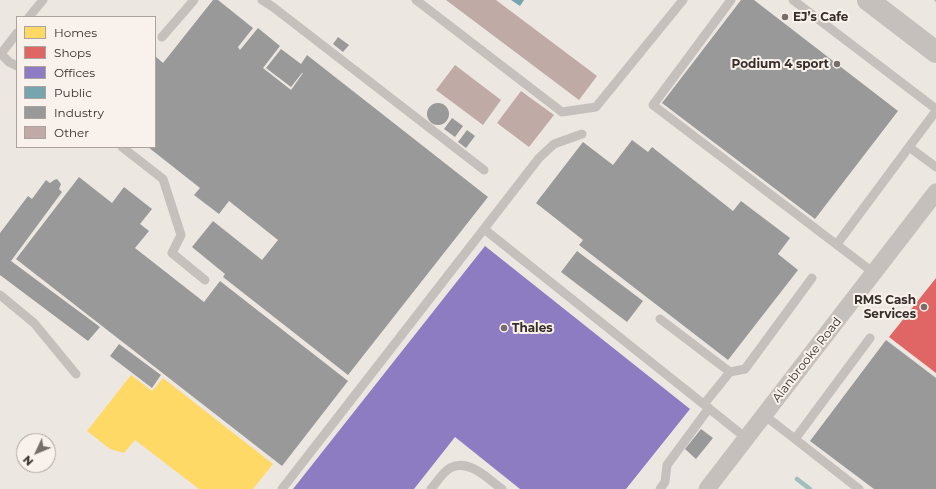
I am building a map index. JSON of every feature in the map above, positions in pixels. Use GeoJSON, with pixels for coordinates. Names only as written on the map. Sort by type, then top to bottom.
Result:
{"type":"FeatureCollection","features":[{"type":"Feature","properties":{"kind":"street"},"geometry":{"type":"LineString","coordinates":[[868,0],[936,52]]}},
{"type":"Feature","properties":{"kind":"street","name":"Alanbrooke Road"},"geometry":{"type":"LineString","coordinates":[[707,489],[936,192]]}},
{"type":"Feature","properties":{"kind":"lane"},"geometry":{"type":"LineString","coordinates":[[30,16],[43,0]]}},
{"type":"Feature","properties":{"kind":"lane"},"geometry":{"type":"LineString","coordinates":[[162,37],[194,0]]}},
{"type":"Feature","properties":{"kind":"lane"},"geometry":{"type":"LineString","coordinates":[[262,0],[273,6],[484,170]]}},
{"type":"Feature","properties":{"kind":"lane"},"geometry":{"type":"LineString","coordinates":[[416,0],[562,112],[596,107],[683,0]]}},
{"type":"Feature","properties":{"kind":"lane"},"geometry":{"type":"LineString","coordinates":[[731,0],[652,105],[874,272]]}},
{"type":"Feature","properties":{"kind":"lane"},"geometry":{"type":"LineString","coordinates":[[793,0],[936,110],[837,244]]}},
{"type":"Feature","properties":{"kind":"lane"},"geometry":{"type":"LineString","coordinates":[[16,34],[0,54],[9,62],[16,66]]}},
{"type":"Feature","properties":{"kind":"lane"},"geometry":{"type":"LineString","coordinates":[[282,489],[539,158],[554,144],[582,134]]}},
{"type":"Feature","properties":{"kind":"lane"},"geometry":{"type":"LineString","coordinates":[[909,147],[936,167]]}},
{"type":"Feature","properties":{"kind":"lane"},"geometry":{"type":"LineString","coordinates":[[123,148],[163,179],[181,235],[172,253],[205,280]]}},
{"type":"Feature","properties":{"kind":"lane"},"geometry":{"type":"LineString","coordinates":[[484,229],[746,438]]}},
{"type":"Feature","properties":{"kind":"lane"},"geometry":{"type":"LineString","coordinates":[[660,489],[665,482],[667,464],[730,372],[745,369],[812,278]]}},
{"type":"Feature","properties":{"kind":"lane"},"geometry":{"type":"LineString","coordinates":[[0,295],[34,323],[76,374]]}},
{"type":"Feature","properties":{"kind":"lane"},"geometry":{"type":"LineString","coordinates":[[660,319],[730,372]]}},
{"type":"Feature","properties":{"kind":"lane"},"geometry":{"type":"LineString","coordinates":[[794,439],[870,338]]}},
{"type":"Feature","properties":{"kind":"lane"},"geometry":{"type":"LineString","coordinates":[[764,415],[859,489]]}},
{"type":"Feature","properties":{"kind":"lane"},"geometry":{"type":"LineString","coordinates":[[431,489],[449,469],[456,466],[471,467],[502,489]]}},
{"type":"Feature","properties":{"kind":"building: Homes"},"geometry":{"type":"Polygon","coordinates":[[[131,375],[152,391],[163,378],[273,464],[253,489],[199,489],[135,440],[124,453],[110,449],[87,431],[131,375]]]}},
{"type":"Feature","properties":{"kind":"building: Shops","name":"RMS Cash Services"},"geometry":{"type":"Polygon","coordinates":[[[936,278],[936,373],[889,337],[936,278]]]}},
{"type":"Feature","properties":{"kind":"building: Offices","name":"Thales"},"geometry":{"type":"Polygon","coordinates":[[[485,246],[690,409],[626,489],[520,489],[455,437],[414,489],[293,489],[485,246]]]}},
{"type":"Feature","properties":{"kind":"building: Public"},"geometry":{"type":"Polygon","coordinates":[[[511,0],[524,0],[520,6],[511,0]]]}},
{"type":"Feature","properties":{"kind":"building: Industry"},"geometry":{"type":"Polygon","coordinates":[[[213,0],[218,0],[253,28],[238,47],[240,50],[258,28],[280,46],[263,68],[291,90],[303,73],[291,87],[266,68],[281,49],[301,64],[307,55],[488,197],[348,375],[223,277],[225,274],[192,247],[213,221],[262,260],[278,240],[229,201],[219,214],[194,195],[200,188],[149,148],[156,148],[156,57],[163,63],[213,0]]]}},
{"type":"Feature","properties":{"kind":"building: Industry"},"geometry":{"type":"Polygon","coordinates":[[[741,0],[754,0],[898,111],[815,219],[662,103],[741,0]]]}},
{"type":"Feature","properties":{"kind":"building: Industry"},"geometry":{"type":"Polygon","coordinates":[[[338,37],[349,45],[343,52],[333,44],[338,37]]]}},
{"type":"Feature","properties":{"kind":"building: Industry"},"geometry":{"type":"Polygon","coordinates":[[[438,103],[446,106],[449,114],[446,122],[438,125],[430,122],[427,114],[430,106],[438,103]]]}},
{"type":"Feature","properties":{"kind":"building: Industry"},"geometry":{"type":"Polygon","coordinates":[[[452,118],[463,126],[455,137],[444,129],[452,118]]]}},
{"type":"Feature","properties":{"kind":"building: Industry"},"geometry":{"type":"Polygon","coordinates":[[[467,130],[475,136],[466,148],[458,142],[467,130]]]}},
{"type":"Feature","properties":{"kind":"building: Industry"},"geometry":{"type":"Polygon","coordinates":[[[632,140],[648,152],[652,147],[733,211],[741,201],[790,238],[778,254],[798,270],[728,360],[579,245],[583,240],[536,203],[583,142],[613,165],[632,140]]]}},
{"type":"Feature","properties":{"kind":"building: Industry"},"geometry":{"type":"Polygon","coordinates":[[[79,177],[112,203],[124,187],[152,209],[140,224],[149,231],[135,248],[204,302],[220,281],[348,381],[282,466],[16,259],[79,177]]]}},
{"type":"Feature","properties":{"kind":"building: Industry"},"geometry":{"type":"Polygon","coordinates":[[[57,179],[61,184],[59,189],[62,192],[11,261],[100,327],[88,341],[0,275],[0,233],[28,196],[32,199],[46,180],[50,183],[57,179]]]}},
{"type":"Feature","properties":{"kind":"building: Industry"},"geometry":{"type":"Polygon","coordinates":[[[577,251],[643,301],[627,322],[561,272],[577,251]]]}},
{"type":"Feature","properties":{"kind":"building: Industry"},"geometry":{"type":"Polygon","coordinates":[[[886,340],[936,378],[936,489],[874,489],[810,441],[886,340]]]}},
{"type":"Feature","properties":{"kind":"building: Industry"},"geometry":{"type":"Polygon","coordinates":[[[119,344],[161,375],[152,388],[110,356],[119,344]]]}},
{"type":"Feature","properties":{"kind":"building: Industry"},"geometry":{"type":"Polygon","coordinates":[[[701,429],[713,438],[696,459],[685,449],[701,429]]]}},
{"type":"Feature","properties":{"kind":"building: Other"},"geometry":{"type":"Polygon","coordinates":[[[446,0],[496,0],[597,76],[579,100],[446,0]]]}},
{"type":"Feature","properties":{"kind":"building: Other"},"geometry":{"type":"Polygon","coordinates":[[[455,65],[501,100],[483,125],[436,90],[455,65]]]}},
{"type":"Feature","properties":{"kind":"building: Other"},"geometry":{"type":"Polygon","coordinates":[[[521,91],[554,115],[529,147],[497,123],[521,91]]]}},
{"type":"Feature","properties":{"kind":"waterway"},"geometry":{"type":"LineString","coordinates":[[797,479],[810,489]]}},
{"type":"Feature","properties":{"kind":"place","name":"EJ’s Cafe"},"geometry":{"type":"Point","coordinates":[785,17]}},
{"type":"Feature","properties":{"kind":"place","name":"Podium 4 sport"},"geometry":{"type":"Point","coordinates":[837,64]}},
{"type":"Feature","properties":{"kind":"place","name":"RMS Cash Services"},"geometry":{"type":"Point","coordinates":[924,307]}},
{"type":"Feature","properties":{"kind":"place","name":"Thales"},"geometry":{"type":"Point","coordinates":[504,328]}}]}
